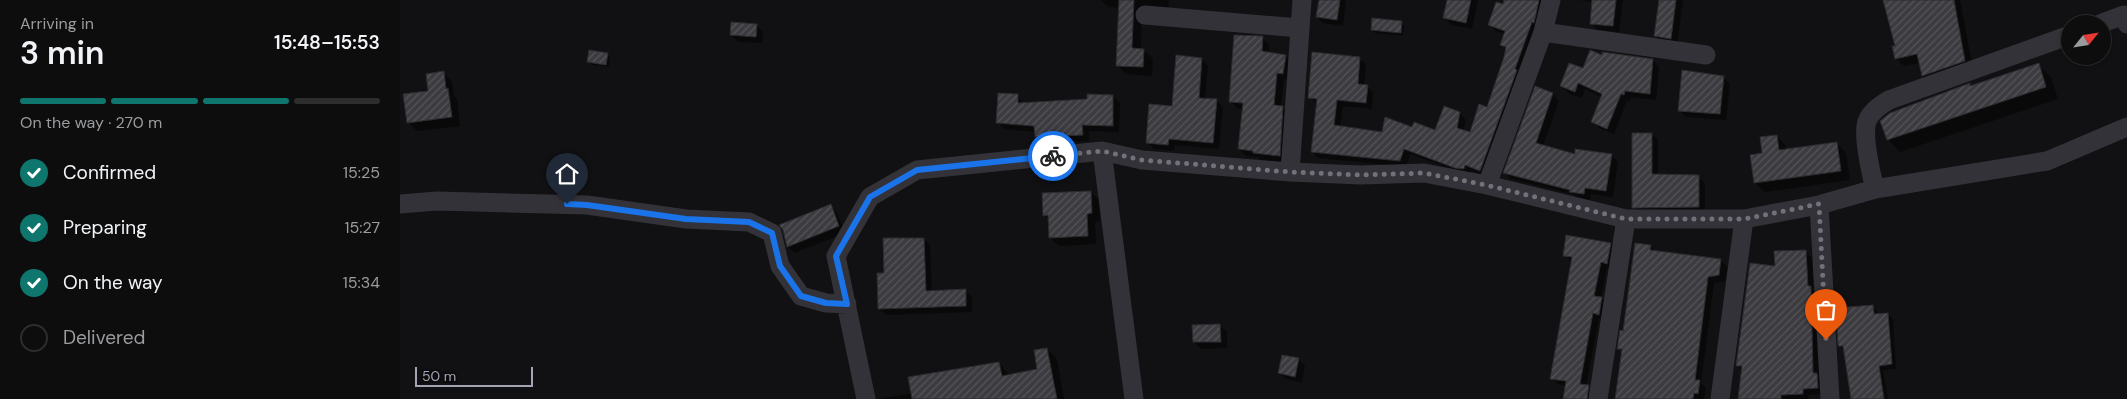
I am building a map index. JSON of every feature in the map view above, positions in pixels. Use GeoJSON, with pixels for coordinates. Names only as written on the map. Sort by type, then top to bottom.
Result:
{"type":"FeatureCollection","features":[{"type":"Feature","properties":{"kind":"street"},"geometry":{"type":"LineString","coordinates":[[1290,172],[1302,0]]}},
{"type":"Feature","properties":{"kind":"street"},"geometry":{"type":"LineString","coordinates":[[1486,185],[1542,32],[1551,0]]}},
{"type":"Feature","properties":{"kind":"street"},"geometry":{"type":"LineString","coordinates":[[1145,15],[1299,28]]}},
{"type":"Feature","properties":{"kind":"street"},"geometry":{"type":"LineString","coordinates":[[2111,20],[2124,15],[2127,24]]}},
{"type":"Feature","properties":{"kind":"street"},"geometry":{"type":"LineString","coordinates":[[1542,32],[1706,55]]}},
{"type":"Feature","properties":{"kind":"street"},"geometry":{"type":"LineString","coordinates":[[1875,189],[1871,173],[1866,124],[1876,108],[1889,100],[2061,38]]}},
{"type":"Feature","properties":{"kind":"street"},"geometry":{"type":"LineString","coordinates":[[866,399],[836,256],[870,197],[917,170],[1102,151],[1142,160],[1290,172],[1361,175],[1424,173],[1486,185],[1626,219],[1744,219],[1819,204],[1875,189],[2047,161],[2127,127]]}},
{"type":"Feature","properties":{"kind":"street"},"geometry":{"type":"LineString","coordinates":[[1102,151],[1134,399]]}},
{"type":"Feature","properties":{"kind":"street"},"geometry":{"type":"LineString","coordinates":[[400,204],[437,202],[587,205],[686,219],[749,222],[772,233],[780,266],[801,296],[826,303],[847,304]]}},
{"type":"Feature","properties":{"kind":"street"},"geometry":{"type":"LineString","coordinates":[[1819,204],[1830,399]]}},
{"type":"Feature","properties":{"kind":"street"},"geometry":{"type":"LineString","coordinates":[[1598,399],[1626,219]]}},
{"type":"Feature","properties":{"kind":"street"},"geometry":{"type":"LineString","coordinates":[[1720,399],[1744,219]]}},
{"type":"Feature","properties":{"kind":"building"},"geometry":{"type":"Polygon","coordinates":[[[1119,0],[1134,0],[1132,48],[1144,49],[1143,67],[1116,66],[1119,0]]]}},
{"type":"Feature","properties":{"kind":"building"},"geometry":{"type":"Polygon","coordinates":[[[1319,0],[1340,0],[1337,20],[1316,17],[1319,0]]]}},
{"type":"Feature","properties":{"kind":"building"},"geometry":{"type":"Polygon","coordinates":[[[1447,0],[1471,0],[1466,23],[1443,18],[1447,0]]]}},
{"type":"Feature","properties":{"kind":"building"},"geometry":{"type":"Polygon","coordinates":[[[1504,0],[1539,0],[1534,23],[1532,22],[1515,69],[1517,70],[1480,171],[1465,165],[1464,169],[1455,168],[1404,149],[1400,161],[1311,152],[1317,99],[1308,98],[1312,52],[1360,57],[1358,84],[1368,85],[1366,103],[1337,100],[1334,125],[1382,132],[1385,117],[1412,127],[1414,122],[1435,130],[1444,106],[1460,112],[1457,128],[1470,132],[1479,104],[1487,107],[1504,57],[1506,47],[1500,45],[1505,31],[1488,25],[1496,2],[1503,4],[1504,0]]]}},
{"type":"Feature","properties":{"kind":"building"},"geometry":{"type":"Polygon","coordinates":[[[1592,0],[1616,0],[1613,26],[1590,24],[1592,0]]]}},
{"type":"Feature","properties":{"kind":"building"},"geometry":{"type":"Polygon","coordinates":[[[1659,0],[1676,0],[1671,39],[1654,36],[1659,0]]]}},
{"type":"Feature","properties":{"kind":"building"},"geometry":{"type":"Polygon","coordinates":[[[1883,0],[1954,0],[1965,61],[1922,76],[1917,54],[1895,59],[1892,46],[1895,46],[1883,0]]]}},
{"type":"Feature","properties":{"kind":"building"},"geometry":{"type":"Polygon","coordinates":[[[1372,18],[1402,21],[1401,33],[1371,30],[1372,18]]]}},
{"type":"Feature","properties":{"kind":"building"},"geometry":{"type":"Polygon","coordinates":[[[731,22],[757,24],[756,37],[730,35],[731,22]]]}},
{"type":"Feature","properties":{"kind":"building"},"geometry":{"type":"Polygon","coordinates":[[[1234,35],[1263,36],[1262,51],[1286,55],[1283,74],[1277,73],[1274,105],[1283,106],[1280,156],[1238,149],[1243,103],[1229,102],[1234,35]]]}},
{"type":"Feature","properties":{"kind":"building"},"geometry":{"type":"Polygon","coordinates":[[[589,50],[608,53],[606,65],[587,62],[589,50]]]}},
{"type":"Feature","properties":{"kind":"building"},"geometry":{"type":"Polygon","coordinates":[[[1590,50],[1602,55],[1602,52],[1653,59],[1650,94],[1625,91],[1624,95],[1621,94],[1607,129],[1591,122],[1602,94],[1578,83],[1575,92],[1560,86],[1569,63],[1583,68],[1590,50]]]}},
{"type":"Feature","properties":{"kind":"building"},"geometry":{"type":"Polygon","coordinates":[[[1176,55],[1202,58],[1199,98],[1217,99],[1213,143],[1169,139],[1168,145],[1146,143],[1149,104],[1172,106],[1176,55]]]}},
{"type":"Feature","properties":{"kind":"building"},"geometry":{"type":"Polygon","coordinates":[[[2039,63],[2046,87],[1887,140],[1880,121],[1890,113],[1970,83],[1970,86],[2039,63]]]}},
{"type":"Feature","properties":{"kind":"building"},"geometry":{"type":"Polygon","coordinates":[[[1682,70],[1724,76],[1720,114],[1678,111],[1682,70]]]}},
{"type":"Feature","properties":{"kind":"building"},"geometry":{"type":"Polygon","coordinates":[[[444,71],[452,117],[407,123],[403,94],[428,91],[426,74],[444,71]]]}},
{"type":"Feature","properties":{"kind":"building"},"geometry":{"type":"Polygon","coordinates":[[[1535,86],[1553,93],[1536,143],[1575,154],[1575,149],[1612,154],[1606,191],[1585,188],[1584,194],[1569,192],[1570,190],[1503,173],[1535,86]]]}},
{"type":"Feature","properties":{"kind":"building"},"geometry":{"type":"Polygon","coordinates":[[[998,93],[1018,94],[1018,103],[1087,99],[1087,94],[1113,95],[1113,126],[1082,125],[1083,135],[1035,137],[1034,126],[996,123],[998,93]]]}},
{"type":"Feature","properties":{"kind":"building"},"geometry":{"type":"Polygon","coordinates":[[[1632,133],[1652,133],[1652,174],[1699,175],[1699,207],[1632,208],[1632,133]]]}},
{"type":"Feature","properties":{"kind":"building"},"geometry":{"type":"Polygon","coordinates":[[[1777,135],[1779,150],[1837,142],[1841,171],[1754,183],[1750,155],[1762,153],[1760,137],[1777,135]]]}},
{"type":"Feature","properties":{"kind":"building"},"geometry":{"type":"Polygon","coordinates":[[[1091,191],[1092,213],[1087,214],[1088,236],[1049,238],[1048,215],[1043,216],[1042,193],[1091,191]]]}},
{"type":"Feature","properties":{"kind":"building"},"geometry":{"type":"Polygon","coordinates":[[[831,204],[839,226],[787,247],[783,230],[779,225],[831,204]]]}},
{"type":"Feature","properties":{"kind":"building"},"geometry":{"type":"Polygon","coordinates":[[[1566,235],[1611,243],[1607,264],[1601,262],[1594,296],[1602,297],[1599,315],[1593,313],[1580,384],[1589,385],[1587,399],[1563,399],[1566,381],[1550,379],[1572,257],[1563,256],[1566,235]]]}},
{"type":"Feature","properties":{"kind":"building"},"geometry":{"type":"Polygon","coordinates":[[[883,238],[924,238],[926,291],[966,289],[966,306],[878,309],[877,273],[884,273],[883,238]]]}},
{"type":"Feature","properties":{"kind":"building"},"geometry":{"type":"Polygon","coordinates":[[[1635,243],[1651,245],[1650,250],[1721,259],[1719,275],[1708,277],[1695,380],[1700,380],[1698,394],[1694,393],[1693,399],[1615,399],[1622,349],[1617,349],[1620,330],[1623,331],[1635,243]]]}},
{"type":"Feature","properties":{"kind":"building"},"geometry":{"type":"Polygon","coordinates":[[[1806,250],[1808,286],[1811,286],[1813,373],[1817,373],[1818,388],[1803,389],[1803,394],[1781,395],[1781,399],[1738,399],[1742,366],[1736,366],[1750,263],[1775,266],[1774,251],[1806,250]]]}},
{"type":"Feature","properties":{"kind":"building"},"geometry":{"type":"Polygon","coordinates":[[[1873,305],[1874,314],[1888,313],[1892,364],[1879,366],[1884,399],[1851,399],[1843,346],[1838,346],[1836,308],[1873,305]]]}},
{"type":"Feature","properties":{"kind":"building"},"geometry":{"type":"Polygon","coordinates":[[[1220,324],[1221,342],[1193,342],[1192,325],[1220,324]]]}},
{"type":"Feature","properties":{"kind":"building"},"geometry":{"type":"Polygon","coordinates":[[[1047,348],[1057,399],[912,399],[908,377],[999,362],[1002,376],[1037,369],[1034,350],[1047,348]]]}},
{"type":"Feature","properties":{"kind":"building"},"geometry":{"type":"Polygon","coordinates":[[[1282,355],[1299,358],[1295,377],[1278,373],[1282,355]]]}},
{"type":"Feature","properties":{"kind":"way so far"},"geometry":{"type":"LineString","coordinates":[[1053,156],[1102,151],[1142,160],[1290,172],[1361,175],[1424,173],[1486,185],[1626,219],[1744,219],[1819,204],[1826,340]]}},
{"type":"Feature","properties":{"kind":"route"},"geometry":{"type":"LineString","coordinates":[[567,204],[587,205],[686,219],[749,222],[772,233],[780,266],[801,296],[826,303],[847,304],[836,256],[870,197],[917,170],[1053,156]]}}]}
